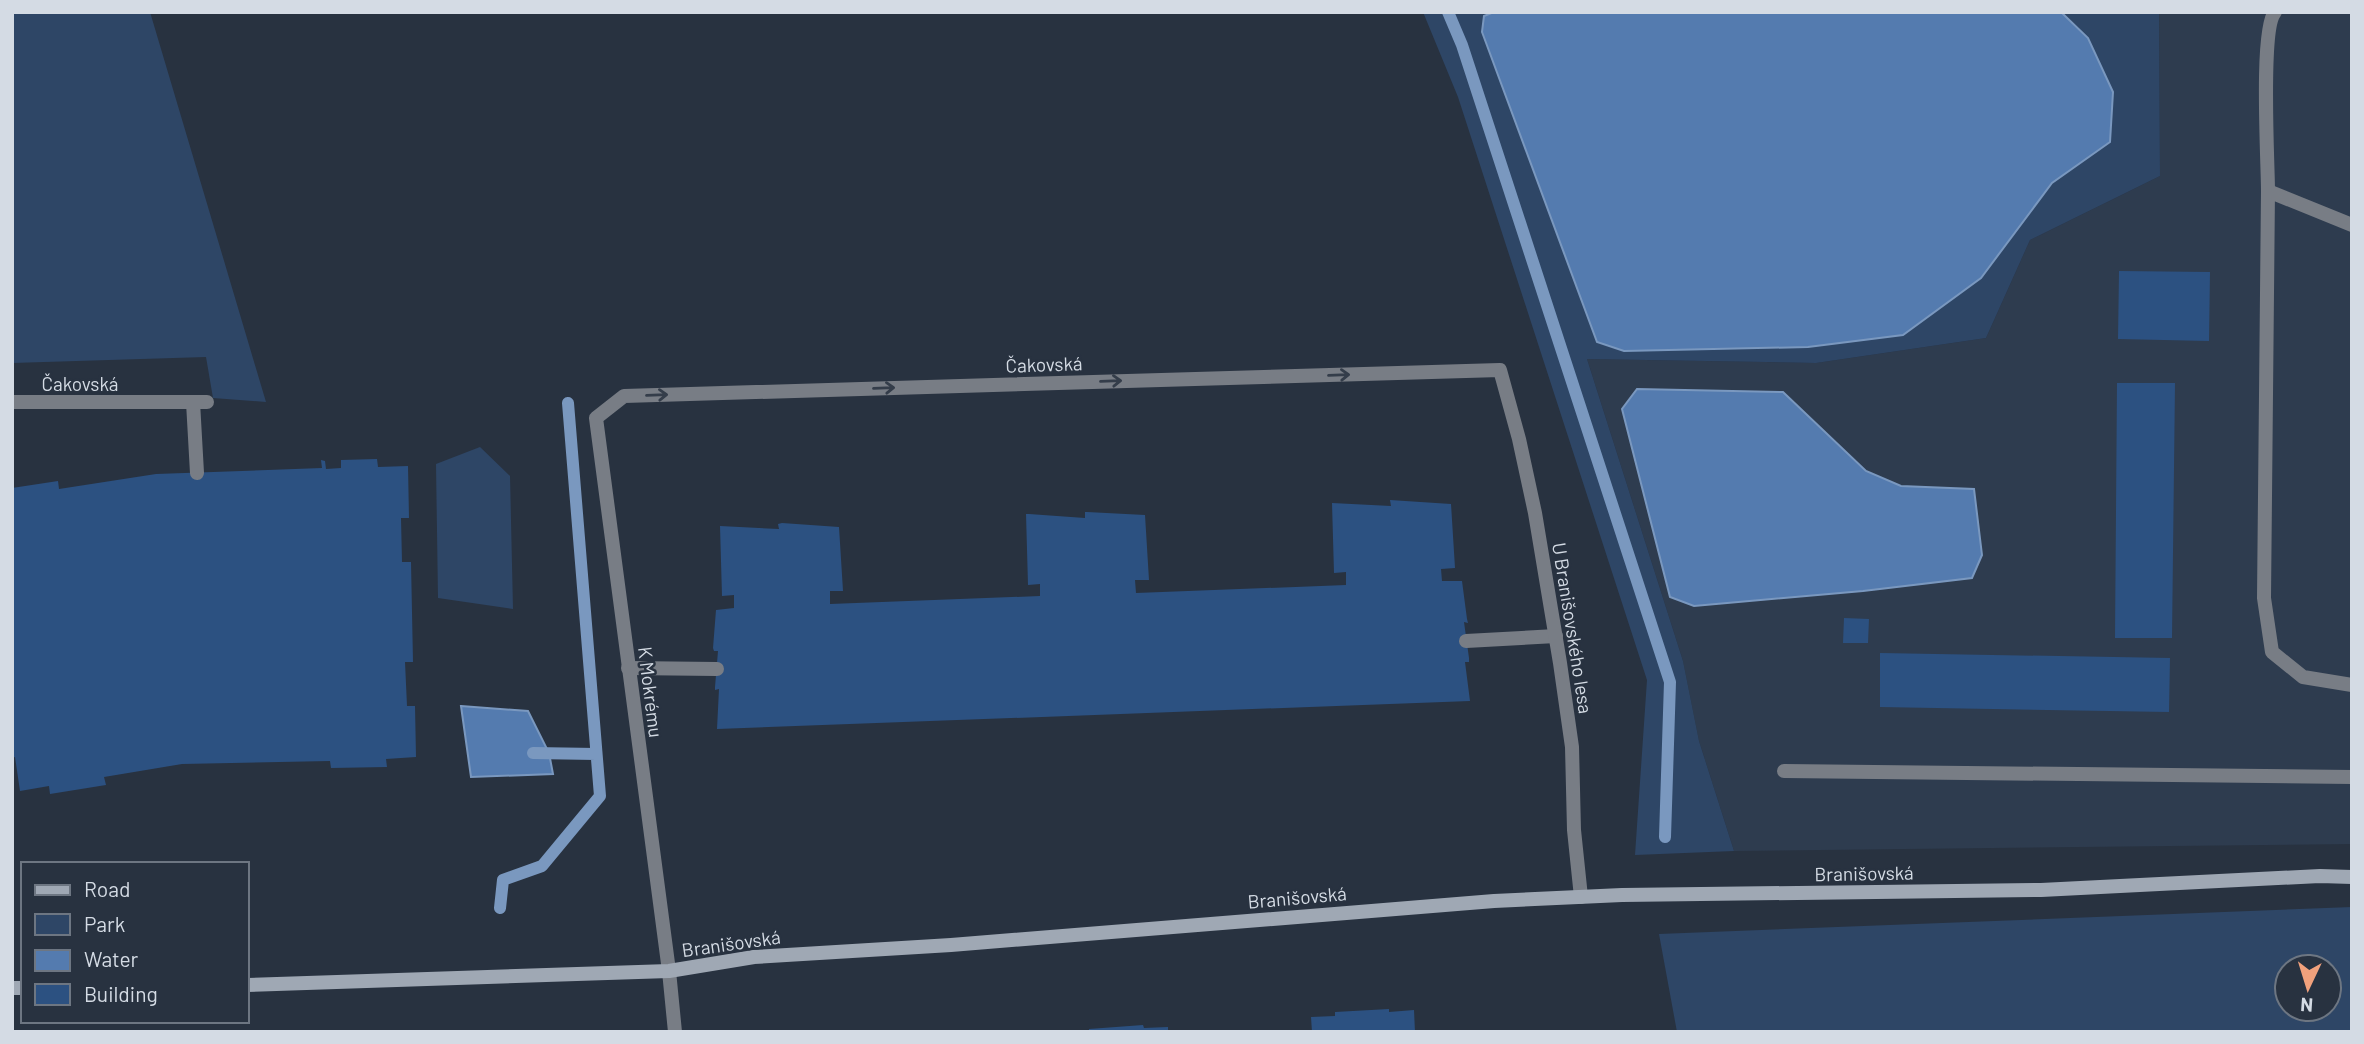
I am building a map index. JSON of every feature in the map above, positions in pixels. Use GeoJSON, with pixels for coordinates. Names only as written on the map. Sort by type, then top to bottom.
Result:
{"type":"FeatureCollection","features":[{"type":"Feature","properties":{"kind":"street"},"geometry":{"type":"LineString","coordinates":[[2275,12],[2271,17],[2267,43],[2264,598],[2272,652],[2303,677],[2352,685]]}},
{"type":"Feature","properties":{"kind":"street"},"geometry":{"type":"LineString","coordinates":[[2268,191],[2352,225]]}},
{"type":"Feature","properties":{"kind":"street","name":"Čakovská"},"geometry":{"type":"LineString","coordinates":[[596,418],[624,396],[1500,370]]}},
{"type":"Feature","properties":{"kind":"street","name":"U Branišovského lesa"},"geometry":{"type":"LineString","coordinates":[[1500,370],[1535,513],[1556,636],[1573,747],[1574,830],[1581,897]]}},
{"type":"Feature","properties":{"kind":"street","name":"Čakovská"},"geometry":{"type":"LineString","coordinates":[[12,402],[200,402],[197,473]]}},
{"type":"Feature","properties":{"kind":"street","name":"K Mokrému"},"geometry":{"type":"LineString","coordinates":[[596,418],[675,1032]]}},
{"type":"Feature","properties":{"kind":"street"},"geometry":{"type":"LineString","coordinates":[[1466,641],[1556,636]]}},
{"type":"Feature","properties":{"kind":"street"},"geometry":{"type":"LineString","coordinates":[[628,668],[717,668]]}},
{"type":"Feature","properties":{"kind":"street"},"geometry":{"type":"LineString","coordinates":[[1784,771],[2352,777]]}},
{"type":"Feature","properties":{"kind":"street","name":"Branišovská"},"geometry":{"type":"LineString","coordinates":[[248,985],[669,971],[754,957],[951,945],[1494,901],[1581,897],[2041,890],[2320,876],[2352,877]]}},
{"type":"Feature","properties":{"kind":"shaded area"},"geometry":{"type":"Polygon","coordinates":[[[2159,12],[2352,12],[2352,844],[1734,851],[1699,741],[1683,661],[1587,359],[1816,363],[1986,338],[2030,240],[2160,176],[2159,12]]]}},
{"type":"Feature","properties":{"kind":"green space"},"geometry":{"type":"Polygon","coordinates":[[[12,12],[150,12],[266,402],[213,398],[206,357],[12,363],[12,12]]]}},
{"type":"Feature","properties":{"kind":"green space"},"geometry":{"type":"Polygon","coordinates":[[[1423,12],[1494,12],[1484,16],[1624,351],[1808,347],[1903,335],[1981,278],[2052,183],[2110,142],[2088,38],[2061,12],[2159,12],[2160,176],[2030,240],[1986,338],[1816,363],[1587,359],[1683,661],[1699,741],[1734,851],[1635,855],[1647,680],[1458,97],[1423,12]]]}},
{"type":"Feature","properties":{"kind":"green space"},"geometry":{"type":"Polygon","coordinates":[[[480,447],[510,476],[513,609],[438,598],[436,464],[480,447]]]}},
{"type":"Feature","properties":{"kind":"green space"},"geometry":{"type":"Polygon","coordinates":[[[2352,907],[2352,1032],[1677,1032],[1659,934],[2352,907]]]}},
{"type":"Feature","properties":{"kind":"water"},"geometry":{"type":"Polygon","coordinates":[[[1494,12],[2061,12],[2088,38],[2113,92],[2110,142],[2052,183],[1981,278],[1903,335],[1808,347],[1624,351],[1597,342],[1482,32],[1484,16],[1494,12]]]}},
{"type":"Feature","properties":{"kind":"water"},"geometry":{"type":"Polygon","coordinates":[[[1637,389],[1783,392],[1866,471],[1901,486],[1974,489],[1982,555],[1972,578],[1694,606],[1670,597],[1622,409],[1637,389]]]}},
{"type":"Feature","properties":{"kind":"water"},"geometry":{"type":"Polygon","coordinates":[[[461,706],[528,711],[549,753],[553,774],[471,777],[461,706]]]}},
{"type":"Feature","properties":{"kind":"building"},"geometry":{"type":"Polygon","coordinates":[[[2119,271],[2210,272],[2209,341],[2118,339],[2119,271]]]}},
{"type":"Feature","properties":{"kind":"building"},"geometry":{"type":"Polygon","coordinates":[[[2117,383],[2175,383],[2172,638],[2115,638],[2117,383]]]}},
{"type":"Feature","properties":{"kind":"building"},"geometry":{"type":"Polygon","coordinates":[[[377,459],[378,467],[408,466],[409,518],[401,518],[402,562],[411,562],[413,662],[405,662],[407,706],[415,706],[416,757],[386,759],[387,767],[331,768],[330,761],[182,764],[104,777],[106,785],[50,794],[49,786],[20,791],[15,757],[12,758],[12,488],[58,481],[59,489],[156,474],[322,468],[321,460],[325,461],[326,469],[341,468],[341,460],[377,459]]]}},
{"type":"Feature","properties":{"kind":"building"},"geometry":{"type":"Polygon","coordinates":[[[1390,500],[1451,504],[1455,568],[1441,569],[1442,581],[1462,581],[1468,623],[1464,622],[1469,658],[1469,662],[1465,662],[1470,701],[717,729],[719,689],[715,690],[715,687],[718,651],[713,648],[716,610],[734,608],[734,595],[722,596],[720,526],[779,529],[778,524],[782,523],[839,527],[843,591],[830,591],[830,604],[1040,596],[1040,584],[1028,585],[1026,514],[1085,518],[1085,512],[1145,515],[1149,580],[1135,580],[1136,593],[1346,585],[1346,572],[1334,573],[1332,503],[1391,506],[1390,500]]]}},
{"type":"Feature","properties":{"kind":"building"},"geometry":{"type":"Polygon","coordinates":[[[1844,618],[1869,619],[1868,643],[1843,643],[1844,618]]]}},
{"type":"Feature","properties":{"kind":"building"},"geometry":{"type":"Polygon","coordinates":[[[1880,653],[2170,658],[2169,712],[1880,707],[1880,653]]]}},
{"type":"Feature","properties":{"kind":"building"},"geometry":{"type":"Polygon","coordinates":[[[1389,1009],[1389,1012],[1414,1010],[1415,1032],[1312,1032],[1311,1017],[1335,1016],[1335,1012],[1389,1009]]]}},
{"type":"Feature","properties":{"kind":"building"},"geometry":{"type":"Polygon","coordinates":[[[1143,1025],[1144,1028],[1168,1027],[1168,1032],[1089,1032],[1089,1029],[1143,1025]]]}},
{"type":"Feature","properties":{"kind":"waterway"},"geometry":{"type":"LineString","coordinates":[[1448,12],[1462,45],[1670,682],[1665,837]]}},
{"type":"Feature","properties":{"kind":"waterway"},"geometry":{"type":"LineString","coordinates":[[500,908],[503,880],[542,866],[600,796],[568,403]]}},
{"type":"Feature","properties":{"kind":"waterway"},"geometry":{"type":"LineString","coordinates":[[533,753],[596,754]]}}]}
